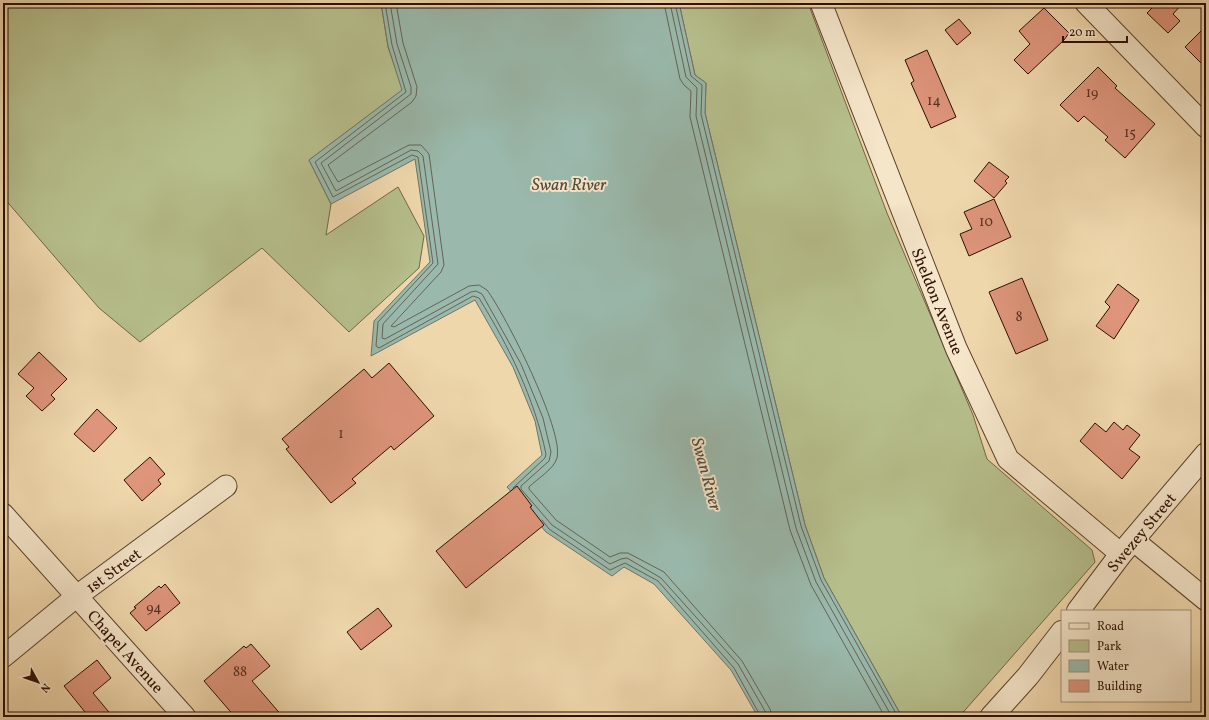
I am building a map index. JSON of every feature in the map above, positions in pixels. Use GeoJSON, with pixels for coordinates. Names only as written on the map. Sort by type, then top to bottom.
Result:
{"type":"FeatureCollection","features":[{"type":"Feature","properties":{"kind":"street","name":"Sheldon Avenue"},"geometry":{"type":"LineString","coordinates":[[821,3],[956,348],[1008,459],[1127,547],[1206,600]]}},
{"type":"Feature","properties":{"kind":"street"},"geometry":{"type":"LineString","coordinates":[[1086,3],[1206,127]]}},
{"type":"Feature","properties":{"kind":"street","name":"Swezey Street"},"geometry":{"type":"LineString","coordinates":[[1079,610],[1127,547],[1206,454]]}},
{"type":"Feature","properties":{"kind":"street","name":"1st Street"},"geometry":{"type":"LineString","coordinates":[[3,657],[77,596],[226,486]]}},
{"type":"Feature","properties":{"kind":"street","name":"Chapel Avenue"},"geometry":{"type":"LineString","coordinates":[[3,514],[185,717]]}},
{"type":"Feature","properties":{"kind":"street"},"geometry":{"type":"LineString","coordinates":[[991,717],[1028,676],[1061,633]]}},
{"type":"Feature","properties":{"kind":"green space"},"geometry":{"type":"Polygon","coordinates":[[[3,3],[381,3],[388,47],[403,90],[309,160],[331,204],[326,235],[398,187],[424,236],[419,268],[349,332],[262,248],[140,342],[99,308],[3,197],[3,3]]]}},
{"type":"Feature","properties":{"kind":"green space"},"geometry":{"type":"Polygon","coordinates":[[[679,3],[808,3],[887,213],[973,415],[987,459],[1092,550],[1095,562],[959,717],[902,717],[824,578],[805,525],[705,113],[706,83],[695,75],[679,3]]]}},
{"type":"Feature","properties":{"kind":"water","name":"Swan River"},"geometry":{"type":"Polygon","coordinates":[[[381,3],[679,3],[695,75],[706,83],[705,113],[805,525],[824,578],[902,717],[758,717],[731,670],[654,584],[624,567],[612,576],[546,532],[507,487],[542,455],[535,421],[513,367],[475,300],[371,356],[374,321],[430,262],[415,159],[331,204],[309,160],[402,90],[388,46],[381,3]]]}},
{"type":"Feature","properties":{"kind":"building"},"geometry":{"type":"Polygon","coordinates":[[[1157,3],[1183,3],[1173,14],[1180,21],[1168,33],[1147,13],[1157,3]]]}},
{"type":"Feature","properties":{"kind":"building"},"geometry":{"type":"Polygon","coordinates":[[[1044,8],[1069,33],[1064,40],[1028,74],[1014,60],[1030,44],[1019,31],[1044,8]]]}},
{"type":"Feature","properties":{"kind":"building"},"geometry":{"type":"Polygon","coordinates":[[[959,19],[971,33],[957,45],[945,30],[959,19]]]}},
{"type":"Feature","properties":{"kind":"building"},"geometry":{"type":"Polygon","coordinates":[[[1206,26],[1206,68],[1185,47],[1206,26]]]}},
{"type":"Feature","properties":{"kind":"building"},"geometry":{"type":"Polygon","coordinates":[[[927,50],[956,117],[931,128],[911,83],[914,81],[905,60],[927,50]]]}},
{"type":"Feature","properties":{"kind":"building"},"geometry":{"type":"Polygon","coordinates":[[[1098,67],[1117,86],[1115,88],[1155,124],[1125,158],[1105,140],[1108,137],[1084,116],[1078,122],[1060,105],[1098,67]]]}},
{"type":"Feature","properties":{"kind":"building"},"geometry":{"type":"Polygon","coordinates":[[[989,162],[1009,177],[1005,181],[1007,183],[994,198],[974,181],[989,162]]]}},
{"type":"Feature","properties":{"kind":"building"},"geometry":{"type":"Polygon","coordinates":[[[994,199],[1011,237],[969,256],[960,234],[972,229],[964,212],[994,199]]]}},
{"type":"Feature","properties":{"kind":"building"},"geometry":{"type":"Polygon","coordinates":[[[1022,278],[1048,340],[1016,354],[989,292],[1022,278]]]}},
{"type":"Feature","properties":{"kind":"building"},"geometry":{"type":"Polygon","coordinates":[[[1118,284],[1139,300],[1114,339],[1096,326],[1110,307],[1105,302],[1118,284]]]}},
{"type":"Feature","properties":{"kind":"building"},"geometry":{"type":"Polygon","coordinates":[[[39,352],[67,379],[51,395],[55,399],[42,411],[26,396],[34,388],[18,374],[39,352]]]}},
{"type":"Feature","properties":{"kind":"building"},"geometry":{"type":"Polygon","coordinates":[[[389,363],[434,416],[394,450],[391,446],[352,479],[356,483],[331,503],[286,449],[289,447],[282,439],[364,369],[372,378],[389,363]]]}},
{"type":"Feature","properties":{"kind":"building"},"geometry":{"type":"Polygon","coordinates":[[[97,409],[117,428],[94,452],[74,434],[97,409]]]}},
{"type":"Feature","properties":{"kind":"building"},"geometry":{"type":"Polygon","coordinates":[[[1114,422],[1123,430],[1127,425],[1140,435],[1129,449],[1140,457],[1122,479],[1080,441],[1095,423],[1106,432],[1114,422]]]}},
{"type":"Feature","properties":{"kind":"building"},"geometry":{"type":"Polygon","coordinates":[[[150,457],[165,474],[158,480],[161,484],[142,501],[124,480],[150,457]]]}},
{"type":"Feature","properties":{"kind":"building"},"geometry":{"type":"Polygon","coordinates":[[[517,486],[532,506],[530,507],[544,525],[466,588],[436,551],[517,486]]]}},
{"type":"Feature","properties":{"kind":"building"},"geometry":{"type":"Polygon","coordinates":[[[165,584],[180,603],[146,631],[130,613],[136,608],[134,607],[159,586],[161,588],[165,584]]]}},
{"type":"Feature","properties":{"kind":"building"},"geometry":{"type":"Polygon","coordinates":[[[378,608],[392,626],[361,650],[347,632],[378,608]]]}},
{"type":"Feature","properties":{"kind":"building"},"geometry":{"type":"Polygon","coordinates":[[[251,644],[270,666],[252,681],[283,717],[235,717],[204,681],[244,646],[246,648],[251,644]]]}},
{"type":"Feature","properties":{"kind":"building"},"geometry":{"type":"Polygon","coordinates":[[[97,660],[111,678],[93,693],[113,717],[89,717],[64,686],[97,660]]]}}]}
